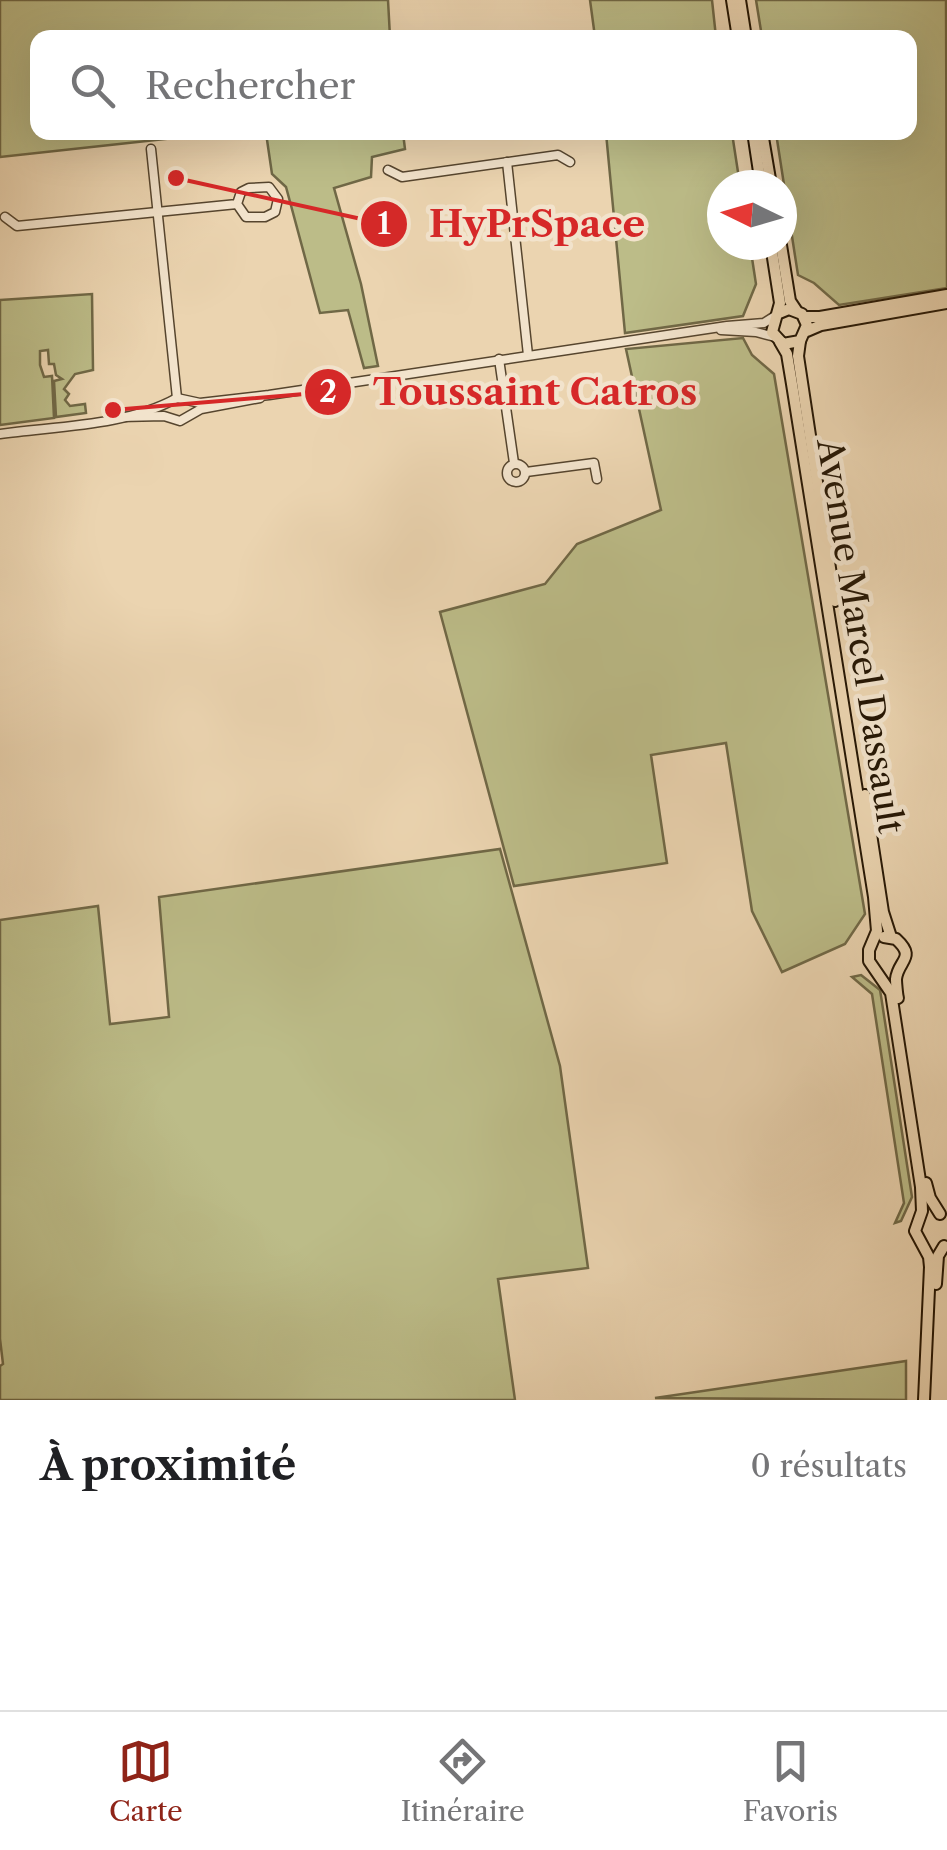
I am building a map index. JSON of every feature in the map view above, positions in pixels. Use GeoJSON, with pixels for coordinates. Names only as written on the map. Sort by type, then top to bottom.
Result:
{"type":"FeatureCollection","features":[{"type":"Feature","properties":{"kind":"main road"},"geometry":{"type":"LineString","coordinates":[[732,0],[737,30]]}},
{"type":"Feature","properties":{"kind":"main road"},"geometry":{"type":"LineString","coordinates":[[740,0],[745,30]]}},
{"type":"Feature","properties":{"kind":"main road"},"geometry":{"type":"LineString","coordinates":[[754,140],[759,170]]}},
{"type":"Feature","properties":{"kind":"main road"},"geometry":{"type":"LineString","coordinates":[[763,140],[768,170]]}},
{"type":"Feature","properties":{"kind":"main road"},"geometry":{"type":"LineString","coordinates":[[773,260],[780,303],[772,325],[777,340],[788,345],[821,325],[947,303]]}},
{"type":"Feature","properties":{"kind":"main road"},"geometry":{"type":"LineString","coordinates":[[783,260],[790,301],[800,314],[804,336]]}},
{"type":"Feature","properties":{"kind":"main road"},"geometry":{"type":"LineString","coordinates":[[778,314],[788,309],[820,318],[947,295]]}},
{"type":"Feature","properties":{"kind":"main road","name":"Avenue Marcel Dassault"},"geometry":{"type":"LineString","coordinates":[[804,336],[798,356],[880,892],[891,937]]}},
{"type":"Feature","properties":{"kind":"main road","name":"Avenue Marcel Dassault"},"geometry":{"type":"LineString","coordinates":[[777,340],[789,364],[838,665],[874,898],[874,942]]}},
{"type":"Feature","properties":{"kind":"main road"},"geometry":{"type":"LineString","coordinates":[[943,1216],[927,1190],[897,994],[898,970],[905,960],[905,950],[891,937],[874,942],[868,956],[891,993],[921,1187],[921,1217],[915,1231],[925,1248],[934,1250],[945,1245]]}},
{"type":"Feature","properties":{"kind":"main road"},"geometry":{"type":"LineString","coordinates":[[880,973],[898,970]]}},
{"type":"Feature","properties":{"kind":"main road"},"geometry":{"type":"LineString","coordinates":[[921,1217],[930,1213],[943,1216]]}},
{"type":"Feature","properties":{"kind":"main road"},"geometry":{"type":"LineString","coordinates":[[927,1400],[938,1256],[945,1245]]}},
{"type":"Feature","properties":{"kind":"main road"},"geometry":{"type":"LineString","coordinates":[[925,1248],[930,1267],[927,1400]]}},
{"type":"Feature","properties":{"kind":"street"},"geometry":{"type":"LineString","coordinates":[[152,149],[177,398]]}},
{"type":"Feature","properties":{"kind":"street"},"geometry":{"type":"LineString","coordinates":[[388,170],[402,177],[558,154],[570,162]]}},
{"type":"Feature","properties":{"kind":"street"},"geometry":{"type":"LineString","coordinates":[[507,162],[528,355]]}},
{"type":"Feature","properties":{"kind":"street"},"geometry":{"type":"LineString","coordinates":[[262,186],[274,190],[278,199],[274,212],[265,217],[246,216],[237,204],[244,190],[262,186]]}},
{"type":"Feature","properties":{"kind":"street"},"geometry":{"type":"LineString","coordinates":[[5,217],[17,226],[237,204]]}},
{"type":"Feature","properties":{"kind":"street"},"geometry":{"type":"LineString","coordinates":[[0,434],[121,418],[180,421],[201,408],[268,395],[764,323],[778,314]]}},
{"type":"Feature","properties":{"kind":"street"},"geometry":{"type":"LineString","coordinates":[[716,330],[756,332],[777,340]]}},
{"type":"Feature","properties":{"kind":"street"},"geometry":{"type":"LineString","coordinates":[[499,359],[514,464],[507,473],[512,481],[521,481],[526,472]]}},
{"type":"Feature","properties":{"kind":"street"},"geometry":{"type":"LineString","coordinates":[[177,398],[187,402],[268,395]]}},
{"type":"Feature","properties":{"kind":"street"},"geometry":{"type":"LineString","coordinates":[[121,418],[168,405],[177,398]]}},
{"type":"Feature","properties":{"kind":"street"},"geometry":{"type":"LineString","coordinates":[[187,402],[189,416]]}},
{"type":"Feature","properties":{"kind":"street"},"geometry":{"type":"LineString","coordinates":[[168,405],[170,418]]}},
{"type":"Feature","properties":{"kind":"street"},"geometry":{"type":"LineString","coordinates":[[526,472],[594,462],[597,479]]}},
{"type":"Feature","properties":{"kind":"street"},"geometry":{"type":"LineString","coordinates":[[514,464],[523,466],[526,472]]}},
{"type":"Feature","properties":{"kind":"green space"},"geometry":{"type":"Polygon","coordinates":[[[0,0],[388,0],[390,30],[30,30],[30,140],[156,140],[0,157],[0,0]]]}},
{"type":"Feature","properties":{"kind":"green space"},"geometry":{"type":"Polygon","coordinates":[[[590,0],[712,0],[715,30],[594,30],[590,0]]]}},
{"type":"Feature","properties":{"kind":"green space"},"geometry":{"type":"Polygon","coordinates":[[[756,0],[946,0],[947,288],[839,305],[798,275],[797,170],[782,170],[777,140],[917,140],[917,30],[761,30],[756,0]]]}},
{"type":"Feature","properties":{"kind":"green space"},"geometry":{"type":"Polygon","coordinates":[[[267,140],[404,140],[405,149],[372,157],[371,177],[334,188],[361,284],[378,366],[364,368],[348,310],[320,313],[286,187],[272,174],[267,140]]]}},
{"type":"Feature","properties":{"kind":"green space"},"geometry":{"type":"Polygon","coordinates":[[[607,140],[733,140],[738,170],[707,170],[707,260],[752,260],[756,284],[743,316],[625,333],[607,140]]]}},
{"type":"Feature","properties":{"kind":"green space"},"geometry":{"type":"Polygon","coordinates":[[[92,294],[93,370],[75,374],[64,389],[69,394],[65,400],[70,406],[85,404],[86,413],[56,417],[54,381],[62,379],[56,375],[54,364],[49,364],[48,350],[40,351],[44,377],[52,376],[54,418],[0,425],[0,300],[92,294]]]}},
{"type":"Feature","properties":{"kind":"green space"},"geometry":{"type":"Polygon","coordinates":[[[743,338],[752,355],[774,374],[865,914],[845,944],[782,972],[752,911],[726,743],[651,755],[667,863],[514,886],[440,612],[545,584],[577,544],[661,510],[626,349],[743,338]]]}},
{"type":"Feature","properties":{"kind":"green space"},"geometry":{"type":"Polygon","coordinates":[[[500,849],[560,1066],[588,1268],[498,1279],[515,1400],[0,1400],[0,920],[98,906],[110,1024],[169,1017],[159,897],[500,849]]]}},
{"type":"Feature","properties":{"kind":"green space"},"geometry":{"type":"Polygon","coordinates":[[[861,975],[880,990],[912,1197],[901,1221],[895,1223],[904,1203],[872,994],[852,977],[861,975]]]}},
{"type":"Feature","properties":{"kind":"green space"},"geometry":{"type":"Polygon","coordinates":[[[906,1361],[906,1400],[655,1398],[906,1361]]]}},
{"type":"Feature","properties":{"kind":"place","name":"HyPrSpace"},"geometry":{"type":"Point","coordinates":[176,178]}},
{"type":"Feature","properties":{"kind":"place","name":"Toussaint Catros"},"geometry":{"type":"Point","coordinates":[113,410]}}]}
